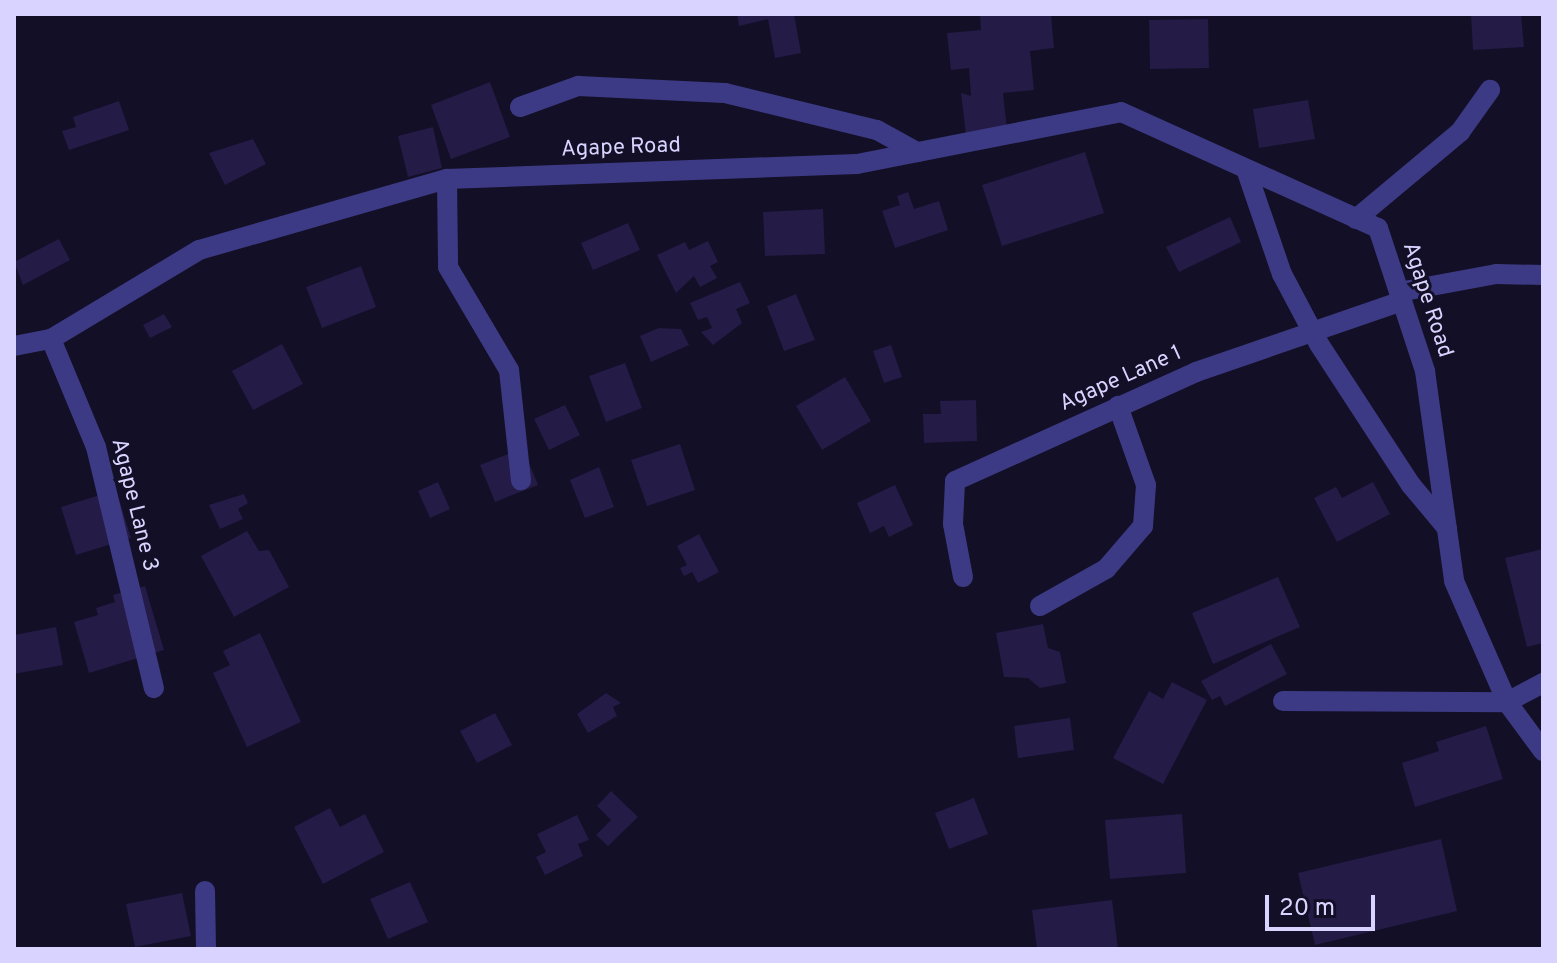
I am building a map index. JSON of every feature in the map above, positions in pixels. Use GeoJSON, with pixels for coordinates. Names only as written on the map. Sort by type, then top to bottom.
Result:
{"type":"FeatureCollection","features":[{"type":"Feature","properties":{"kind":"street"},"geometry":{"type":"LineString","coordinates":[[520,107],[578,86],[639,84],[725,93],[877,130],[917,152]]}},
{"type":"Feature","properties":{"kind":"street"},"geometry":{"type":"LineString","coordinates":[[1356,219],[1460,132],[1490,90]]}},
{"type":"Feature","properties":{"kind":"street","name":"Agape Road"},"geometry":{"type":"LineString","coordinates":[[14,346],[51,339],[199,250],[447,179],[857,164],[1121,112],[1247,172],[1378,228],[1425,371],[1454,581],[1507,702],[1543,751]]}},
{"type":"Feature","properties":{"kind":"street"},"geometry":{"type":"LineString","coordinates":[[1247,172],[1282,274],[1311,328],[1411,485],[1447,528]]}},
{"type":"Feature","properties":{"kind":"street"},"geometry":{"type":"LineString","coordinates":[[447,179],[448,267],[509,370],[521,480]]}},
{"type":"Feature","properties":{"kind":"street","name":"Agape Lane 1"},"geometry":{"type":"LineString","coordinates":[[963,577],[953,524],[955,481],[1118,406],[1311,328],[1401,297],[1496,274],[1543,275]]}},
{"type":"Feature","properties":{"kind":"street","name":"Agape Lane 3"},"geometry":{"type":"LineString","coordinates":[[51,339],[96,447],[154,688]]}},
{"type":"Feature","properties":{"kind":"street"},"geometry":{"type":"LineString","coordinates":[[1040,606],[1106,569],[1143,526],[1146,485],[1118,406]]}},
{"type":"Feature","properties":{"kind":"street"},"geometry":{"type":"LineString","coordinates":[[1283,701],[1507,702],[1543,683]]}},
{"type":"Feature","properties":{"kind":"street"},"geometry":{"type":"LineString","coordinates":[[205,891],[206,949]]}},
{"type":"Feature","properties":{"kind":"building"},"geometry":{"type":"Polygon","coordinates":[[[737,14],[794,14],[801,53],[775,58],[768,19],[739,26],[737,14]]]}},
{"type":"Feature","properties":{"kind":"building"},"geometry":{"type":"Polygon","coordinates":[[[980,14],[1051,14],[1054,48],[1030,51],[1034,90],[1003,93],[1007,129],[966,135],[961,93],[971,96],[969,68],[951,70],[947,33],[981,30],[980,14]]]}},
{"type":"Feature","properties":{"kind":"building"},"geometry":{"type":"Polygon","coordinates":[[[1471,14],[1521,14],[1524,47],[1473,50],[1471,14]]]}},
{"type":"Feature","properties":{"kind":"building"},"geometry":{"type":"Polygon","coordinates":[[[1208,19],[1209,68],[1150,69],[1149,20],[1208,19]]]}},
{"type":"Feature","properties":{"kind":"building"},"geometry":{"type":"Polygon","coordinates":[[[490,82],[510,137],[451,159],[431,105],[490,82]]]}},
{"type":"Feature","properties":{"kind":"building"},"geometry":{"type":"Polygon","coordinates":[[[1308,100],[1315,139],[1259,148],[1253,109],[1308,100]]]}},
{"type":"Feature","properties":{"kind":"building"},"geometry":{"type":"Polygon","coordinates":[[[119,101],[129,130],[69,150],[62,131],[76,127],[73,117],[119,101]]]}},
{"type":"Feature","properties":{"kind":"building"},"geometry":{"type":"Polygon","coordinates":[[[433,127],[442,168],[408,177],[398,136],[433,127]]]}},
{"type":"Feature","properties":{"kind":"building"},"geometry":{"type":"Polygon","coordinates":[[[253,139],[266,164],[225,185],[209,153],[253,139]]]}},
{"type":"Feature","properties":{"kind":"building"},"geometry":{"type":"Polygon","coordinates":[[[1085,152],[1104,213],[1002,246],[982,185],[1085,152]]]}},
{"type":"Feature","properties":{"kind":"building"},"geometry":{"type":"Polygon","coordinates":[[[908,192],[914,209],[939,201],[948,230],[895,248],[882,211],[900,205],[897,196],[908,192]]]}},
{"type":"Feature","properties":{"kind":"building"},"geometry":{"type":"Polygon","coordinates":[[[823,209],[825,254],[765,256],[763,212],[823,209]]]}},
{"type":"Feature","properties":{"kind":"building"},"geometry":{"type":"Polygon","coordinates":[[[1230,217],[1241,242],[1179,272],[1166,247],[1230,217]]]}},
{"type":"Feature","properties":{"kind":"building"},"geometry":{"type":"Polygon","coordinates":[[[628,223],[640,250],[593,270],[581,243],[628,223]]]}},
{"type":"Feature","properties":{"kind":"building"},"geometry":{"type":"Polygon","coordinates":[[[59,239],[70,260],[23,285],[14,262],[59,239]]]}},
{"type":"Feature","properties":{"kind":"building"},"geometry":{"type":"Polygon","coordinates":[[[708,241],[718,262],[710,266],[717,278],[700,287],[694,276],[676,293],[657,255],[685,242],[689,250],[708,241]]]}},
{"type":"Feature","properties":{"kind":"building"},"geometry":{"type":"Polygon","coordinates":[[[361,266],[376,307],[322,328],[306,287],[361,266]]]}},
{"type":"Feature","properties":{"kind":"building"},"geometry":{"type":"Polygon","coordinates":[[[740,282],[750,303],[736,309],[742,323],[713,345],[701,332],[712,328],[707,317],[698,320],[690,303],[740,282]]]}},
{"type":"Feature","properties":{"kind":"building"},"geometry":{"type":"Polygon","coordinates":[[[796,294],[815,340],[784,351],[767,306],[796,294]]]}},
{"type":"Feature","properties":{"kind":"building"},"geometry":{"type":"Polygon","coordinates":[[[164,314],[172,327],[150,338],[143,325],[164,314]]]}},
{"type":"Feature","properties":{"kind":"building"},"geometry":{"type":"Polygon","coordinates":[[[659,328],[681,329],[689,345],[651,362],[640,336],[659,328]]]}},
{"type":"Feature","properties":{"kind":"building"},"geometry":{"type":"Polygon","coordinates":[[[282,344],[303,384],[253,410],[232,371],[282,344]]]}},
{"type":"Feature","properties":{"kind":"building"},"geometry":{"type":"Polygon","coordinates":[[[891,345],[902,377],[884,383],[873,351],[891,345]]]}},
{"type":"Feature","properties":{"kind":"building"},"geometry":{"type":"Polygon","coordinates":[[[625,363],[642,408],[606,422],[589,376],[625,363]]]}},
{"type":"Feature","properties":{"kind":"building"},"geometry":{"type":"Polygon","coordinates":[[[845,377],[871,421],[822,450],[796,406],[845,377]]]}},
{"type":"Feature","properties":{"kind":"building"},"geometry":{"type":"Polygon","coordinates":[[[976,400],[977,441],[924,443],[923,414],[941,414],[940,401],[976,400]]]}},
{"type":"Feature","properties":{"kind":"building"},"geometry":{"type":"Polygon","coordinates":[[[565,405],[580,435],[549,450],[534,419],[565,405]]]}},
{"type":"Feature","properties":{"kind":"building"},"geometry":{"type":"Polygon","coordinates":[[[680,444],[695,490],[647,506],[631,460],[680,444]]]}},
{"type":"Feature","properties":{"kind":"building"},"geometry":{"type":"Polygon","coordinates":[[[523,448],[538,485],[495,502],[480,465],[523,448]]]}},
{"type":"Feature","properties":{"kind":"building"},"geometry":{"type":"Polygon","coordinates":[[[599,467],[614,507],[585,518],[570,480],[599,467]]]}},
{"type":"Feature","properties":{"kind":"building"},"geometry":{"type":"Polygon","coordinates":[[[438,482],[450,509],[430,518],[418,491],[438,482]]]}},
{"type":"Feature","properties":{"kind":"building"},"geometry":{"type":"Polygon","coordinates":[[[1373,482],[1390,514],[1337,542],[1314,498],[1336,487],[1342,498],[1373,482]]]}},
{"type":"Feature","properties":{"kind":"building"},"geometry":{"type":"Polygon","coordinates":[[[895,485],[913,525],[889,537],[884,526],[870,533],[857,503],[895,485]]]}},
{"type":"Feature","properties":{"kind":"building"},"geometry":{"type":"Polygon","coordinates":[[[116,490],[131,538],[76,555],[61,507],[116,490]]]}},
{"type":"Feature","properties":{"kind":"building"},"geometry":{"type":"Polygon","coordinates":[[[244,494],[248,503],[238,509],[243,519],[220,529],[209,505],[244,494]]]}},
{"type":"Feature","properties":{"kind":"building"},"geometry":{"type":"Polygon","coordinates":[[[247,531],[259,551],[269,550],[289,587],[234,617],[201,556],[247,531]]]}},
{"type":"Feature","properties":{"kind":"building"},"geometry":{"type":"Polygon","coordinates":[[[699,534],[719,572],[698,583],[692,572],[684,576],[680,568],[687,565],[677,546],[699,534]]]}},
{"type":"Feature","properties":{"kind":"building"},"geometry":{"type":"Polygon","coordinates":[[[1543,549],[1543,643],[1527,647],[1505,558],[1543,549]]]}},
{"type":"Feature","properties":{"kind":"building"},"geometry":{"type":"Polygon","coordinates":[[[1278,577],[1300,627],[1213,664],[1192,613],[1278,577]]]}},
{"type":"Feature","properties":{"kind":"building"},"geometry":{"type":"Polygon","coordinates":[[[145,586],[164,650],[89,673],[74,622],[98,615],[96,608],[115,602],[113,595],[145,586]]]}},
{"type":"Feature","properties":{"kind":"building"},"geometry":{"type":"Polygon","coordinates":[[[1043,624],[1048,648],[1060,652],[1066,683],[1040,688],[1028,678],[1004,677],[996,633],[1043,624]]]}},
{"type":"Feature","properties":{"kind":"building"},"geometry":{"type":"Polygon","coordinates":[[[56,627],[63,665],[14,674],[14,635],[56,627]]]}},
{"type":"Feature","properties":{"kind":"building"},"geometry":{"type":"Polygon","coordinates":[[[260,633],[301,722],[247,747],[213,673],[230,665],[223,651],[260,633]]]}},
{"type":"Feature","properties":{"kind":"building"},"geometry":{"type":"Polygon","coordinates":[[[1271,644],[1287,674],[1225,706],[1220,696],[1212,700],[1201,681],[1271,644]]]}},
{"type":"Feature","properties":{"kind":"building"},"geometry":{"type":"Polygon","coordinates":[[[1172,682],[1207,700],[1163,784],[1113,758],[1149,691],[1163,699],[1172,682]]]}},
{"type":"Feature","properties":{"kind":"building"},"geometry":{"type":"Polygon","coordinates":[[[606,693],[621,703],[613,707],[617,716],[588,733],[577,714],[606,693]]]}},
{"type":"Feature","properties":{"kind":"building"},"geometry":{"type":"Polygon","coordinates":[[[495,713],[512,745],[477,763],[460,731],[495,713]]]}},
{"type":"Feature","properties":{"kind":"building"},"geometry":{"type":"Polygon","coordinates":[[[1070,718],[1074,750],[1018,758],[1014,726],[1070,718]]]}},
{"type":"Feature","properties":{"kind":"building"},"geometry":{"type":"Polygon","coordinates":[[[1486,726],[1503,779],[1415,807],[1402,763],[1439,751],[1436,742],[1486,726]]]}},
{"type":"Feature","properties":{"kind":"building"},"geometry":{"type":"Polygon","coordinates":[[[611,791],[638,817],[608,846],[596,835],[611,820],[597,806],[611,791]]]}},
{"type":"Feature","properties":{"kind":"building"},"geometry":{"type":"Polygon","coordinates":[[[974,798],[988,834],[949,849],[935,813],[974,798]]]}},
{"type":"Feature","properties":{"kind":"building"},"geometry":{"type":"Polygon","coordinates":[[[330,808],[340,827],[365,814],[384,852],[323,884],[294,827],[330,808]]]}},
{"type":"Feature","properties":{"kind":"building"},"geometry":{"type":"Polygon","coordinates":[[[1182,814],[1186,873],[1110,879],[1105,820],[1182,814]]]}},
{"type":"Feature","properties":{"kind":"building"},"geometry":{"type":"Polygon","coordinates":[[[577,815],[589,840],[578,844],[583,856],[545,875],[536,857],[546,852],[537,834],[577,815]]]}},
{"type":"Feature","properties":{"kind":"building"},"geometry":{"type":"Polygon","coordinates":[[[1441,839],[1457,911],[1315,945],[1298,873],[1441,839]]]}},
{"type":"Feature","properties":{"kind":"building"},"geometry":{"type":"Polygon","coordinates":[[[410,882],[428,922],[388,939],[370,899],[410,882]]]}},
{"type":"Feature","properties":{"kind":"building"},"geometry":{"type":"Polygon","coordinates":[[[182,893],[191,936],[135,947],[126,904],[182,893]]]}},
{"type":"Feature","properties":{"kind":"building"},"geometry":{"type":"Polygon","coordinates":[[[1112,900],[1118,949],[1037,949],[1032,910],[1112,900]]]}}]}
